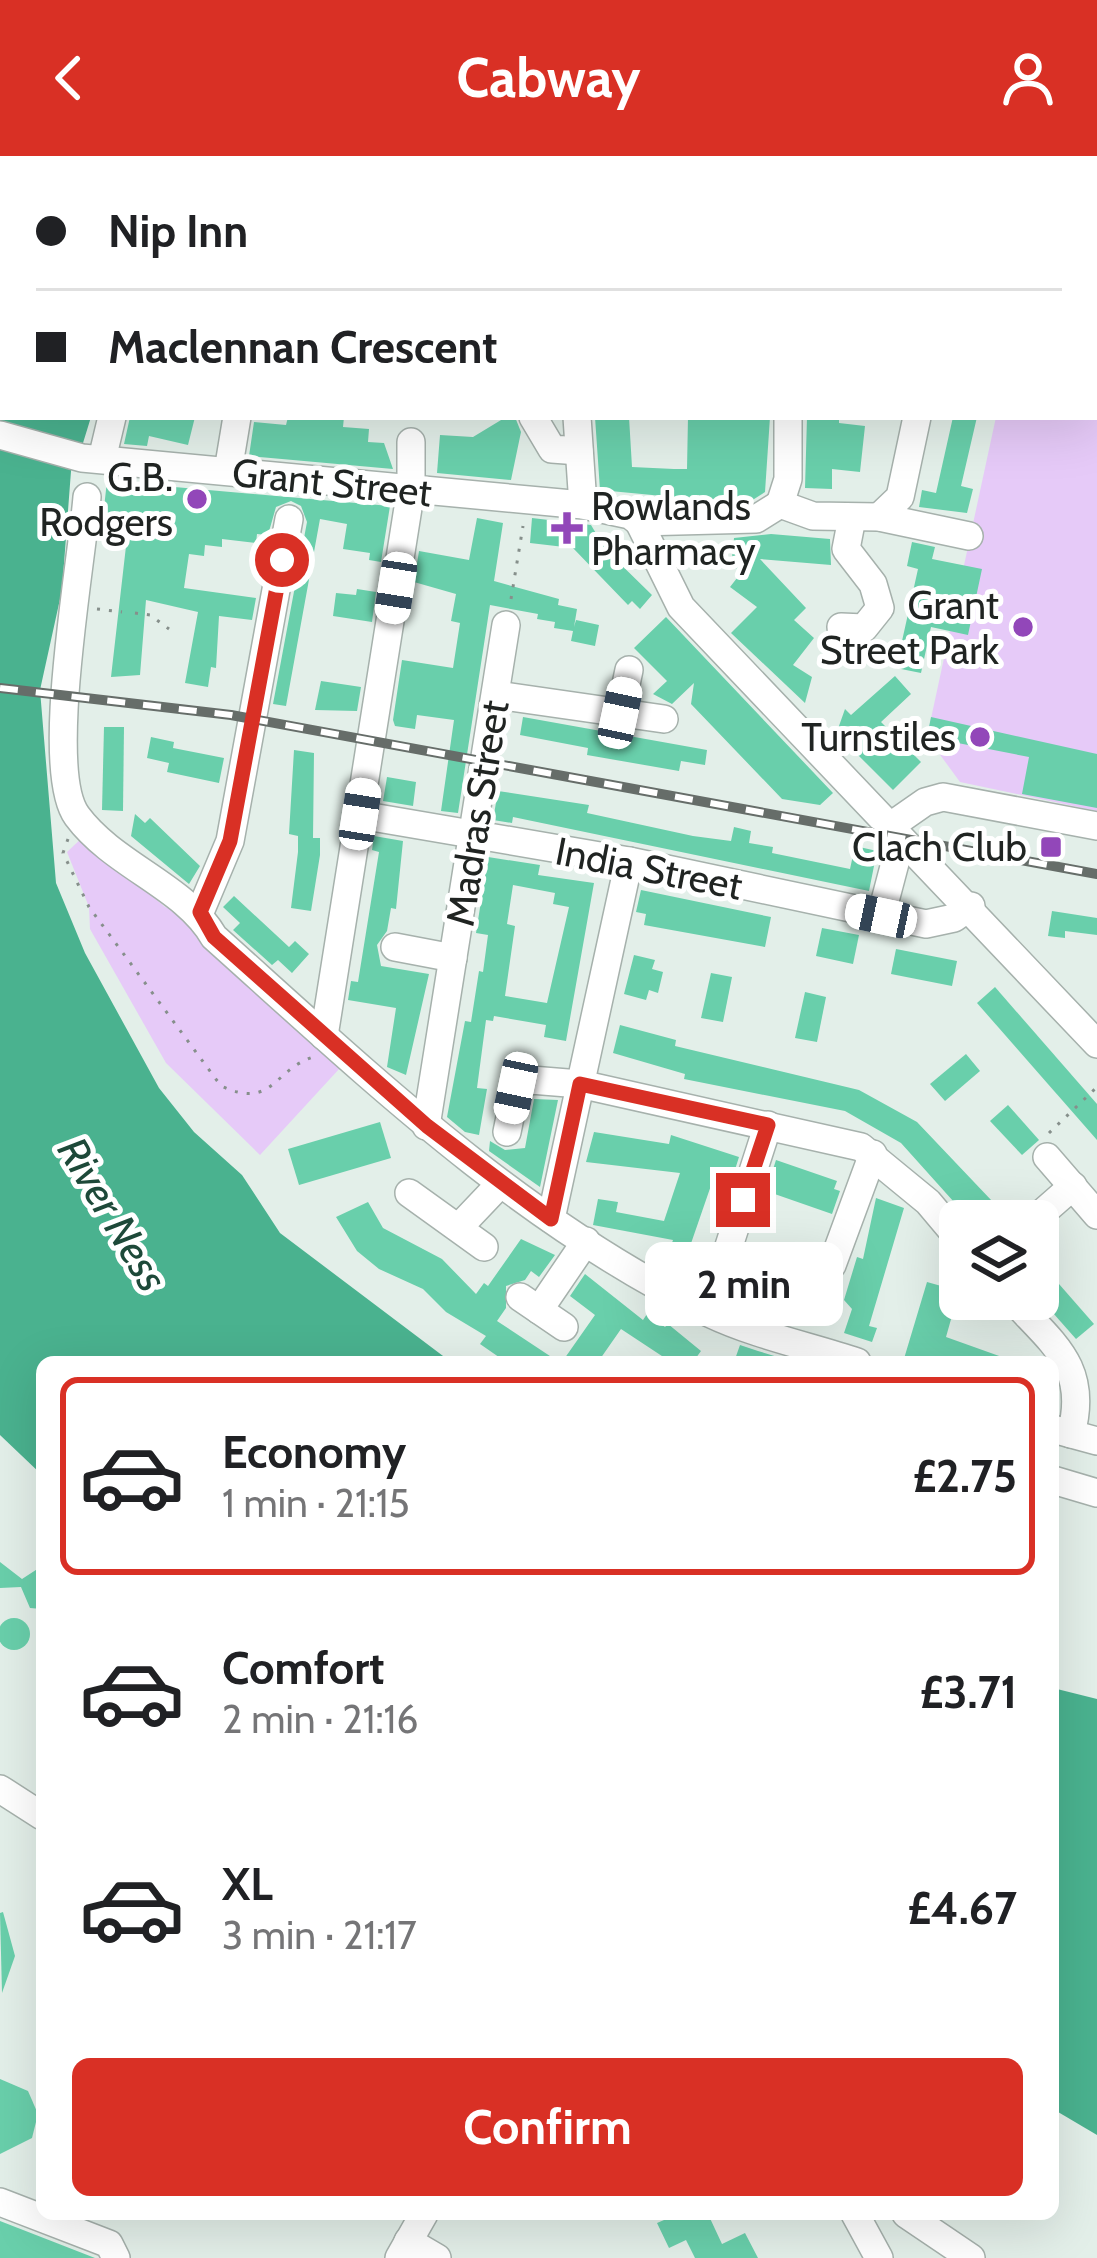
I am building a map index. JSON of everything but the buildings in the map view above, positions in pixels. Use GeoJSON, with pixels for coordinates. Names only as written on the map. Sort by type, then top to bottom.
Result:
{"type":"FeatureCollection","features":[{"type":"Feature","properties":{"kind":"street"},"geometry":{"type":"LineString","coordinates":[[92,459],[111,420]]}},
{"type":"Feature","properties":{"kind":"street"},"geometry":{"type":"LineString","coordinates":[[228,471],[237,420]]}},
{"type":"Feature","properties":{"kind":"street"},"geometry":{"type":"LineString","coordinates":[[535,420],[552,449],[579,451]]}},
{"type":"Feature","properties":{"kind":"street"},"geometry":{"type":"LineString","coordinates":[[577,420],[583,505]]}},
{"type":"Feature","properties":{"kind":"street"},"geometry":{"type":"LineString","coordinates":[[788,420],[788,479],[780,504],[813,516],[866,518],[969,536]]}},
{"type":"Feature","properties":{"kind":"street"},"geometry":{"type":"LineString","coordinates":[[841,627],[864,628],[880,608],[873,584],[846,549],[866,518],[900,496],[916,420]]}},
{"type":"Feature","properties":{"kind":"street","name":"Grant Street"},"geometry":{"type":"LineString","coordinates":[[0,435],[92,459],[583,505],[616,510],[640,522],[756,519],[780,504]]}},
{"type":"Feature","properties":{"kind":"street"},"geometry":{"type":"LineString","coordinates":[[334,1045],[360,814],[411,489],[411,442]]}},
{"type":"Feature","properties":{"kind":"street"},"geometry":{"type":"LineString","coordinates":[[87,497],[66,680],[64,785],[75,814],[128,866],[200,912],[214,937],[427,1126],[500,1184],[711,1314],[789,1352]]}},
{"type":"Feature","properties":{"kind":"street"},"geometry":{"type":"LineString","coordinates":[[200,912],[217,882],[235,820],[289,519]]}},
{"type":"Feature","properties":{"kind":"street"},"geometry":{"type":"LineString","coordinates":[[640,522],[681,607],[971,906],[1097,1044]]}},
{"type":"Feature","properties":{"kind":"street","name":"Madras Street"},"geometry":{"type":"LineString","coordinates":[[427,1126],[506,625]]}},
{"type":"Feature","properties":{"kind":"street"},"geometry":{"type":"LineString","coordinates":[[620,713],[629,670]]}},
{"type":"Feature","properties":{"kind":"street"},"geometry":{"type":"LineString","coordinates":[[496,695],[664,719]]}},
{"type":"Feature","properties":{"kind":"street"},"geometry":{"type":"LineString","coordinates":[[883,815],[943,797],[1097,826]]}},
{"type":"Feature","properties":{"kind":"street","name":"India Street"},"geometry":{"type":"LineString","coordinates":[[360,814],[629,861],[881,916],[941,924],[971,906]]}},
{"type":"Feature","properties":{"kind":"street"},"geometry":{"type":"LineString","coordinates":[[551,1219],[629,861]]}},
{"type":"Feature","properties":{"kind":"street"},"geometry":{"type":"LineString","coordinates":[[881,916],[895,863]]}},
{"type":"Feature","properties":{"kind":"street"},"geometry":{"type":"LineString","coordinates":[[395,947],[453,958]]}},
{"type":"Feature","properties":{"kind":"street"},"geometry":{"type":"LineString","coordinates":[[507,1132],[516,1088],[531,1080],[580,1084],[768,1125],[872,1154],[939,1215]]}},
{"type":"Feature","properties":{"kind":"street"},"geometry":{"type":"LineString","coordinates":[[768,1125],[729,1246],[748,1263],[803,1280],[821,1277],[832,1265],[872,1154]]}},
{"type":"Feature","properties":{"kind":"street"},"geometry":{"type":"LineString","coordinates":[[1047,1156],[1097,1215]]}},
{"type":"Feature","properties":{"kind":"street"},"geometry":{"type":"LineString","coordinates":[[461,1225],[500,1184]]}},
{"type":"Feature","properties":{"kind":"street"},"geometry":{"type":"LineString","coordinates":[[1057,1200],[1073,1186]]}},
{"type":"Feature","properties":{"kind":"street"},"geometry":{"type":"LineString","coordinates":[[410,1193],[461,1225],[484,1246]]}},
{"type":"Feature","properties":{"kind":"street"},"geometry":{"type":"LineString","coordinates":[[564,1327],[530,1303],[586,1241]]}},
{"type":"Feature","properties":{"kind":"street"},"geometry":{"type":"LineString","coordinates":[[1029,1320],[1075,1375],[1080,1400],[1074,1434]]}},
{"type":"Feature","properties":{"kind":"street"},"geometry":{"type":"LineString","coordinates":[[1059,1482],[1097,1493]]}},
{"type":"Feature","properties":{"kind":"street"},"geometry":{"type":"LineString","coordinates":[[5,1777],[36,1810]]}},
{"type":"Feature","properties":{"kind":"street"},"geometry":{"type":"LineString","coordinates":[[0,2202],[36,2216]]}},
{"type":"Feature","properties":{"kind":"street"},"geometry":{"type":"LineString","coordinates":[[47,2220],[110,2244],[116,2258]]}},
{"type":"Feature","properties":{"kind":"street"},"geometry":{"type":"LineString","coordinates":[[392,2251],[419,2220]]}},
{"type":"Feature","properties":{"kind":"street"},"geometry":{"type":"LineString","coordinates":[[858,2220],[879,2258]]}},
{"type":"Feature","properties":{"kind":"street"},"geometry":{"type":"LineString","coordinates":[[915,2220],[971,2258]]}},
{"type":"Feature","properties":{"kind":"street"},"geometry":{"type":"LineString","coordinates":[[392,2251],[437,2258]]}},
{"type":"Feature","properties":{"kind":"path"},"geometry":{"type":"LineString","coordinates":[[506,625],[527,501]]}},
{"type":"Feature","properties":{"kind":"path"},"geometry":{"type":"LineString","coordinates":[[78,606],[122,612]]}},
{"type":"Feature","properties":{"kind":"path"},"geometry":{"type":"LineString","coordinates":[[135,613],[150,615],[170,629]]}},
{"type":"Feature","properties":{"kind":"path"},"geometry":{"type":"LineString","coordinates":[[75,814],[63,853],[74,881],[193,1055],[221,1086],[236,1094],[266,1092],[306,1058],[334,1045]]}},
{"type":"Feature","properties":{"kind":"path"},"geometry":{"type":"LineString","coordinates":[[1047,1156],[1060,1146],[1046,1131],[1097,1087]]}},
{"type":"Feature","properties":{"kind":"shaded area","name":"Grant Street Park"},"geometry":{"type":"Polygon","coordinates":[[[995,420],[1097,420],[1097,811],[960,782],[927,737],[995,420]]]}},
{"type":"Feature","properties":{"kind":"shaded area"},"geometry":{"type":"Polygon","coordinates":[[[83,837],[165,907],[181,912],[340,1068],[260,1155],[166,1063],[90,929],[89,907],[67,852],[83,837]]]}},
{"type":"Feature","properties":{"kind":"water","name":"River Ness"},"geometry":{"type":"Polygon","coordinates":[[[0,420],[90,420],[72,458],[62,590],[40,690],[56,883],[85,953],[159,1088],[194,1132],[242,1175],[280,1233],[443,1356],[36,1356],[36,1469],[0,1435],[0,420]]]}},
{"type":"Feature","properties":{"kind":"water"},"geometry":{"type":"Polygon","coordinates":[[[1059,1690],[1097,1699],[1097,2135],[1059,2113],[1059,1690]]]}},
{"type":"Feature","properties":{"kind":"railway"},"geometry":{"type":"LineString","coordinates":[[0,688],[231,715],[1097,874]]}},
{"type":"Feature","properties":{"kind":"place","name":"G.B. Rodgers"},"geometry":{"type":"Point","coordinates":[197,499]}},
{"type":"Feature","properties":{"kind":"place","name":"Rowlands Pharmacy"},"geometry":{"type":"Point","coordinates":[567,528]}},
{"type":"Feature","properties":{"kind":"place","name":"Grant Street Park"},"geometry":{"type":"Point","coordinates":[1023,627]}},
{"type":"Feature","properties":{"kind":"place","name":"Turnstiles"},"geometry":{"type":"Point","coordinates":[980,737]}},
{"type":"Feature","properties":{"kind":"place","name":"Clach Club"},"geometry":{"type":"Point","coordinates":[1051,847]}},
{"type":"Feature","properties":{"kind":"route"},"geometry":{"type":"LineString","coordinates":[[282,560],[240,799],[217,882],[200,912],[214,937],[427,1126],[551,1219],[580,1084],[768,1125],[743,1200]]}}]}
